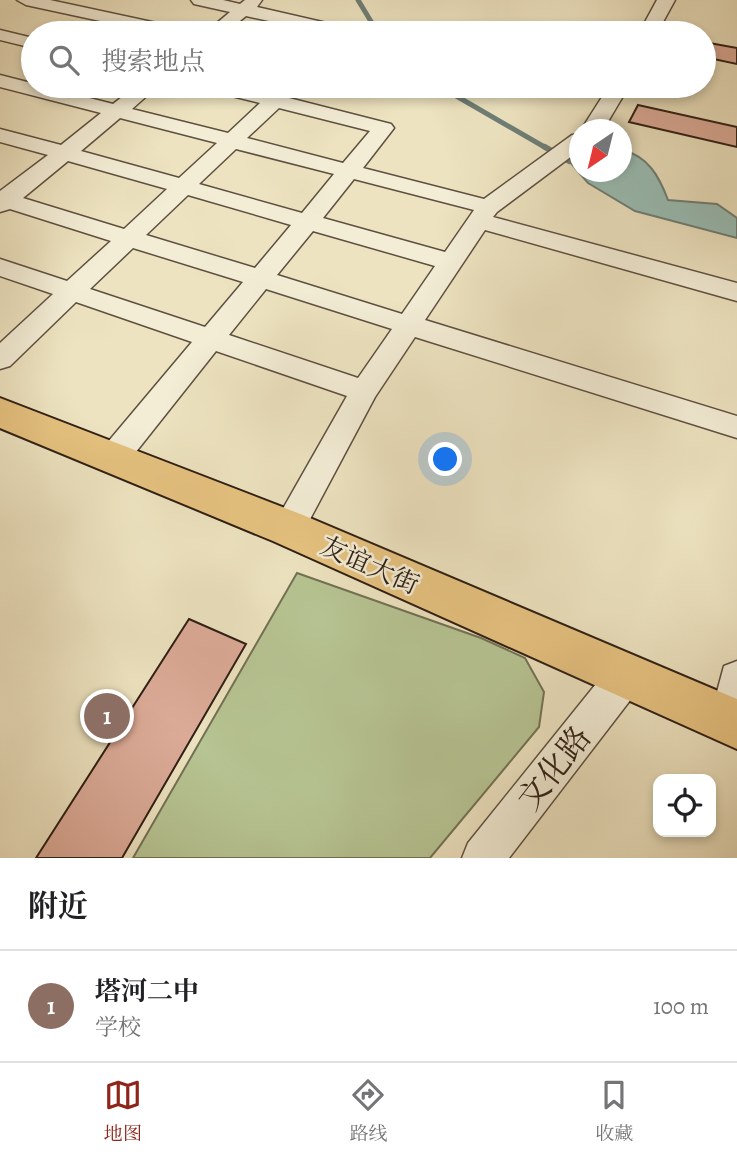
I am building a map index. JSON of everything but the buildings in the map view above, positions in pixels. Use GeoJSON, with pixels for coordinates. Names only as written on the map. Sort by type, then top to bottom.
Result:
{"type":"FeatureCollection","features":[{"type":"Feature","properties":{"kind":"main road","name":"友谊大街"},"geometry":{"type":"LineString","coordinates":[[0,412],[288,528],[732,722]]}},
{"type":"Feature","properties":{"kind":"street"},"geometry":{"type":"LineString","coordinates":[[26,0],[124,21]]}},
{"type":"Feature","properties":{"kind":"street"},"geometry":{"type":"LineString","coordinates":[[200,0],[249,5],[304,21]]}},
{"type":"Feature","properties":{"kind":"street"},"geometry":{"type":"LineString","coordinates":[[655,21],[666,0]]}},
{"type":"Feature","properties":{"kind":"street"},"geometry":{"type":"LineString","coordinates":[[229,21],[249,5]]}},
{"type":"Feature","properties":{"kind":"street"},"geometry":{"type":"LineString","coordinates":[[106,21],[127,6]]}},
{"type":"Feature","properties":{"kind":"street"},"geometry":{"type":"LineString","coordinates":[[0,35],[21,40]]}},
{"type":"Feature","properties":{"kind":"street"},"geometry":{"type":"LineString","coordinates":[[5,87],[21,78]]}},
{"type":"Feature","properties":{"kind":"street"},"geometry":{"type":"LineString","coordinates":[[56,98],[117,111],[349,173],[737,292]]}},
{"type":"Feature","properties":{"kind":"street"},"geometry":{"type":"LineString","coordinates":[[2,201],[134,98]]}},
{"type":"Feature","properties":{"kind":"street"},"geometry":{"type":"LineString","coordinates":[[0,359],[278,98]]}},
{"type":"Feature","properties":{"kind":"street"},"geometry":{"type":"LineString","coordinates":[[113,458],[384,128],[297,98]]}},
{"type":"Feature","properties":{"kind":"street"},"geometry":{"type":"LineString","coordinates":[[600,119],[612,98]]}},
{"type":"Feature","properties":{"kind":"street"},"geometry":{"type":"LineString","coordinates":[[0,135],[450,262]]}},
{"type":"Feature","properties":{"kind":"street"},"geometry":{"type":"LineString","coordinates":[[288,528],[364,391],[483,214],[569,149]]}},
{"type":"Feature","properties":{"kind":"street"},"geometry":{"type":"LineString","coordinates":[[2,201],[737,427]]}},
{"type":"Feature","properties":{"kind":"street"},"geometry":{"type":"LineString","coordinates":[[0,267],[364,391]]}},
{"type":"Feature","properties":{"kind":"street","name":"文化路"},"geometry":{"type":"LineString","coordinates":[[483,858],[625,677]]}},
{"type":"Feature","properties":{"kind":"street"},"geometry":{"type":"LineString","coordinates":[[732,722],[737,679]]}},
{"type":"Feature","properties":{"kind":"green space"},"geometry":{"type":"Polygon","coordinates":[[[297,573],[481,638],[525,658],[544,692],[539,727],[430,858],[133,858],[297,573]]]}},
{"type":"Feature","properties":{"kind":"water"},"geometry":{"type":"Polygon","coordinates":[[[632,154],[651,168],[668,200],[717,204],[737,218],[737,238],[635,211],[588,183],[632,182],[632,154]]]}},
{"type":"Feature","properties":{"kind":"waterway"},"geometry":{"type":"LineString","coordinates":[[358,0],[371,21]]}},
{"type":"Feature","properties":{"kind":"waterway"},"geometry":{"type":"LineString","coordinates":[[460,98],[548,149]]}},
{"type":"Feature","properties":{"kind":"waterway"},"geometry":{"type":"LineString","coordinates":[[545,147],[569,161]]}},
{"type":"Feature","properties":{"kind":"place","name":"塔河二中"},"geometry":{"type":"Point","coordinates":[107,716]}}]}
